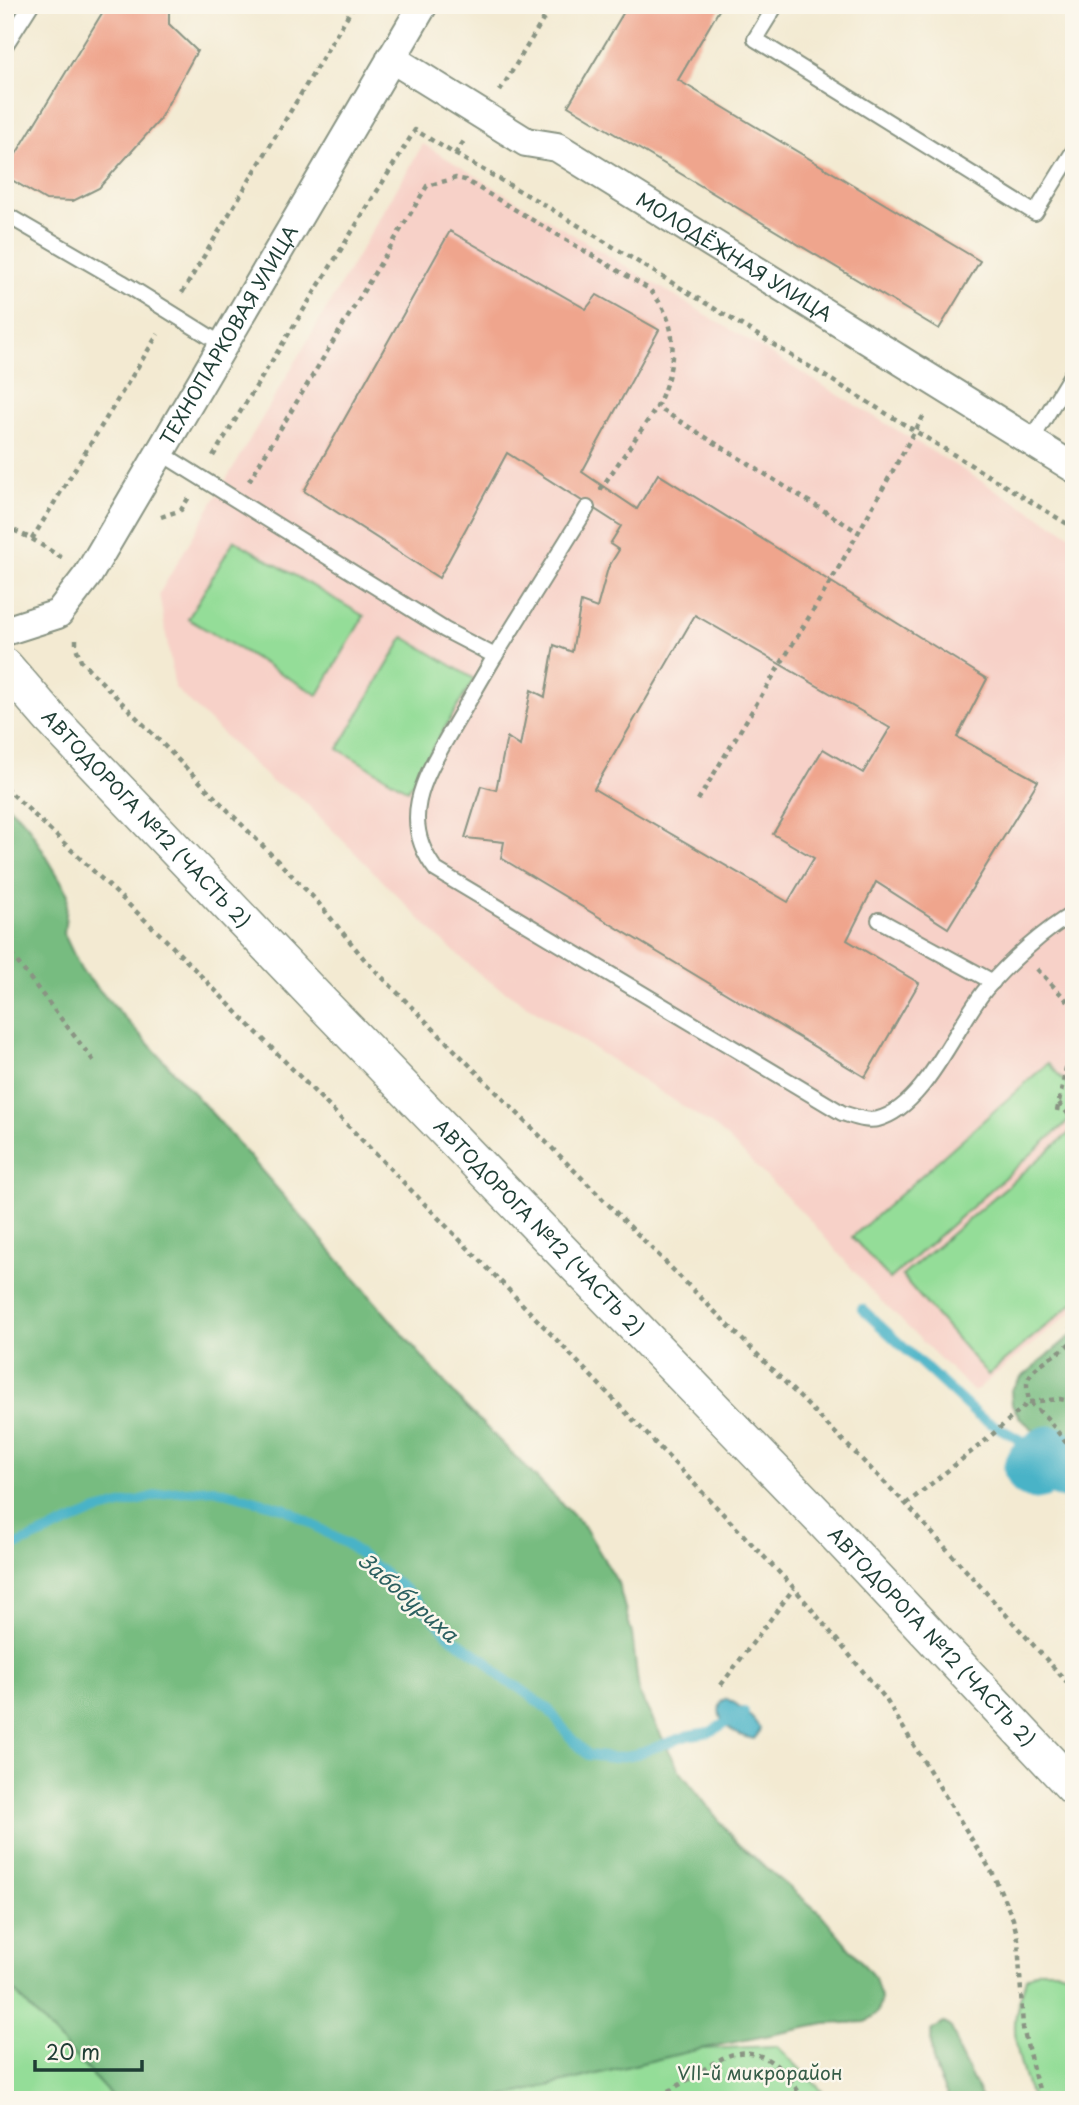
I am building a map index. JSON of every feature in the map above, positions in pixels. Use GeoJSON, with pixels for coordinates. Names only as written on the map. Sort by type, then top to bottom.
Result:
{"type":"FeatureCollection","features":[{"type":"Feature","properties":{"kind":"street","name":"ТЕХНОПАРКОВАЯ УЛИЦА"},"geometry":{"type":"LineString","coordinates":[[5,631],[58,614],[88,575],[423,5]]}},
{"type":"Feature","properties":{"kind":"street","name":"МОЛОДЁЖНАЯ УЛИЦА"},"geometry":{"type":"LineString","coordinates":[[390,58],[526,142],[557,147],[1074,468]]}},
{"type":"Feature","properties":{"kind":"street","name":"АВТОДОРОГА №12 (ЧАСТЬ 2)"},"geometry":{"type":"LineString","coordinates":[[5,666],[60,728],[315,996],[814,1511],[1074,1788]]}},
{"type":"Feature","properties":{"kind":"lane"},"geometry":{"type":"LineString","coordinates":[[5,47],[31,5]]}},
{"type":"Feature","properties":{"kind":"lane"},"geometry":{"type":"LineString","coordinates":[[776,5],[755,40],[1035,213],[1074,150]]}},
{"type":"Feature","properties":{"kind":"lane"},"geometry":{"type":"LineString","coordinates":[[5,214],[223,345]]}},
{"type":"Feature","properties":{"kind":"lane"},"geometry":{"type":"LineString","coordinates":[[1031,441],[1074,370]]}},
{"type":"Feature","properties":{"kind":"lane"},"geometry":{"type":"LineString","coordinates":[[160,453],[445,630],[495,656]]}},
{"type":"Feature","properties":{"kind":"lane"},"geometry":{"type":"LineString","coordinates":[[587,508],[495,656],[425,776],[417,807],[417,834],[424,855],[436,870],[842,1113],[860,1119],[878,1119],[898,1108],[917,1092],[985,990],[1050,927],[1074,913]]}},
{"type":"Feature","properties":{"kind":"lane"},"geometry":{"type":"LineString","coordinates":[[879,920],[993,982]]}},
{"type":"Feature","properties":{"kind":"path"},"geometry":{"type":"LineString","coordinates":[[32,539],[354,5]]}},
{"type":"Feature","properties":{"kind":"path"},"geometry":{"type":"LineString","coordinates":[[498,94],[552,5]]}},
{"type":"Feature","properties":{"kind":"path"},"geometry":{"type":"LineString","coordinates":[[455,154],[559,214],[1074,528]]}},
{"type":"Feature","properties":{"kind":"path"},"geometry":{"type":"LineString","coordinates":[[237,501],[427,186],[456,178],[466,180],[649,289],[661,302],[670,325],[673,354],[670,379],[657,407],[606,481]]}},
{"type":"Feature","properties":{"kind":"path"},"geometry":{"type":"LineString","coordinates":[[698,800],[778,669],[941,385]]}},
{"type":"Feature","properties":{"kind":"path"},"geometry":{"type":"LineString","coordinates":[[657,407],[858,532]]}},
{"type":"Feature","properties":{"kind":"path"},"geometry":{"type":"LineString","coordinates":[[5,526],[32,539],[88,575]]}},
{"type":"Feature","properties":{"kind":"path"},"geometry":{"type":"LineString","coordinates":[[5,787],[166,940],[323,1097],[794,1588],[885,1698],[993,1874],[1013,1919],[1018,1939],[1023,2028],[1043,2100]]}},
{"type":"Feature","properties":{"kind":"path"},"geometry":{"type":"LineString","coordinates":[[5,946],[96,1064]]}},
{"type":"Feature","properties":{"kind":"path"},"geometry":{"type":"LineString","coordinates":[[1051,984],[1074,1008]]}},
{"type":"Feature","properties":{"kind":"path"},"geometry":{"type":"LineString","coordinates":[[1056,1111],[1074,1030]]}},
{"type":"Feature","properties":{"kind":"path"},"geometry":{"type":"LineString","coordinates":[[1069,1054],[1074,1058]]}},
{"type":"Feature","properties":{"kind":"path"},"geometry":{"type":"LineString","coordinates":[[1058,1102],[1074,1121]]}},
{"type":"Feature","properties":{"kind":"path"},"geometry":{"type":"LineString","coordinates":[[1074,1305],[1070,1312],[1072,1341],[1040,1366],[1030,1376],[1027,1384],[1029,1402],[1047,1418],[1074,1453]]}},
{"type":"Feature","properties":{"kind":"path"},"geometry":{"type":"LineString","coordinates":[[1066,1348],[1074,1347]]}},
{"type":"Feature","properties":{"kind":"path"},"geometry":{"type":"LineString","coordinates":[[906,1504],[1029,1402],[1060,1399],[1074,1402]]}},
{"type":"Feature","properties":{"kind":"path"},"geometry":{"type":"LineString","coordinates":[[721,1685],[794,1588]]}},
{"type":"Feature","properties":{"kind":"path"},"geometry":{"type":"LineString","coordinates":[[650,2100],[683,2083],[723,2056],[742,2052],[757,2053],[778,2066],[805,2100]]}},
{"type":"Feature","properties":{"kind":"shaded area"},"geometry":{"type":"Polygon","coordinates":[[[423,144],[1074,537],[1074,1310],[974,1392],[871,1291],[808,1218],[718,1129],[483,977],[437,936],[297,794],[273,783],[175,688],[159,594],[423,144]]]}},
{"type":"Feature","properties":{"kind":"green space"},"geometry":{"type":"Polygon","coordinates":[[[234,540],[364,616],[318,695],[188,619],[234,540]]]}},
{"type":"Feature","properties":{"kind":"green space"},"geometry":{"type":"Polygon","coordinates":[[[404,637],[474,679],[408,790],[338,749],[404,637]]]}},
{"type":"Feature","properties":{"kind":"green space"},"geometry":{"type":"Polygon","coordinates":[[[5,803],[27,824],[64,886],[68,895],[64,934],[81,970],[218,1120],[464,1405],[584,1526],[618,1583],[632,1634],[639,1693],[679,1770],[737,1843],[821,1914],[875,1978],[881,1999],[877,2013],[866,2022],[825,2024],[700,2049],[489,2100],[115,2100],[5,1981],[5,803]]]}},
{"type":"Feature","properties":{"kind":"green space"},"geometry":{"type":"Polygon","coordinates":[[[1048,1063],[1074,1092],[1074,1116],[890,1279],[852,1237],[1048,1063]]]}},
{"type":"Feature","properties":{"kind":"green space"},"geometry":{"type":"Polygon","coordinates":[[[1074,1129],[1074,1302],[988,1375],[902,1276],[1074,1129]]]}},
{"type":"Feature","properties":{"kind":"green space"},"geometry":{"type":"Polygon","coordinates":[[[1074,1333],[1074,1464],[1020,1418],[1012,1405],[1011,1390],[1021,1378],[1074,1333]]]}},
{"type":"Feature","properties":{"kind":"green space"},"geometry":{"type":"Polygon","coordinates":[[[1039,1970],[1055,1970],[1074,1976],[1074,2100],[1032,2100],[1020,2064],[1015,2037],[1016,2015],[1026,1978],[1039,1970]]]}},
{"type":"Feature","properties":{"kind":"green space"},"geometry":{"type":"Polygon","coordinates":[[[5,1981],[115,2100],[5,2100],[5,1981]]]}},
{"type":"Feature","properties":{"kind":"green space"},"geometry":{"type":"Polygon","coordinates":[[[944,2023],[950,2026],[959,2053],[983,2100],[950,2100],[945,2091],[931,2049],[932,2030],[944,2023]]]}},
{"type":"Feature","properties":{"kind":"green space","name":"VII-й микрорайон"},"geometry":{"type":"Polygon","coordinates":[[[777,2046],[831,2100],[489,2100],[700,2049],[777,2046]]]}},
{"type":"Feature","properties":{"kind":"water"},"geometry":{"type":"Polygon","coordinates":[[[727,1699],[745,1712],[760,1728],[754,1739],[734,1732],[723,1722],[719,1709],[721,1702],[727,1699]]]}},
{"type":"Feature","properties":{"kind":"building"},"geometry":{"type":"Polygon","coordinates":[[[107,5],[169,5],[169,24],[197,51],[158,122],[99,188],[73,201],[46,200],[5,176],[5,172],[107,5]]]}},
{"type":"Feature","properties":{"kind":"building"},"geometry":{"type":"Polygon","coordinates":[[[628,5],[722,5],[678,80],[980,261],[939,329],[568,106],[628,5]]]}},
{"type":"Feature","properties":{"kind":"building"},"geometry":{"type":"Polygon","coordinates":[[[450,231],[586,309],[597,295],[659,330],[582,472],[637,509],[658,474],[987,679],[957,737],[1038,781],[948,928],[876,882],[847,940],[919,983],[865,1077],[501,858],[504,842],[465,838],[481,786],[496,790],[507,737],[520,746],[531,690],[545,697],[554,645],[572,652],[581,602],[597,608],[608,568],[619,550],[610,544],[621,526],[507,453],[439,578],[304,491],[450,231]],[[695,615],[594,789],[788,902],[814,858],[773,834],[823,749],[863,773],[890,728],[695,615]]]}},
{"type":"Feature","properties":{"kind":"waterway"},"geometry":{"type":"LineString","coordinates":[[862,1309],[978,1416],[1050,1457]]}},
{"type":"Feature","properties":{"kind":"waterway","name":"Забобуриха"},"geometry":{"type":"LineString","coordinates":[[1035,1468],[1050,1457],[1062,1466],[1074,1469]]}},
{"type":"Feature","properties":{"kind":"waterway","name":"Забобуриха"},"geometry":{"type":"LineString","coordinates":[[5,1550],[97,1511],[171,1492],[214,1489],[286,1509],[348,1545],[407,1591],[452,1638],[485,1660],[504,1680],[549,1710],[588,1755],[614,1758],[636,1754],[690,1735],[710,1732],[744,1712]]}}]}
